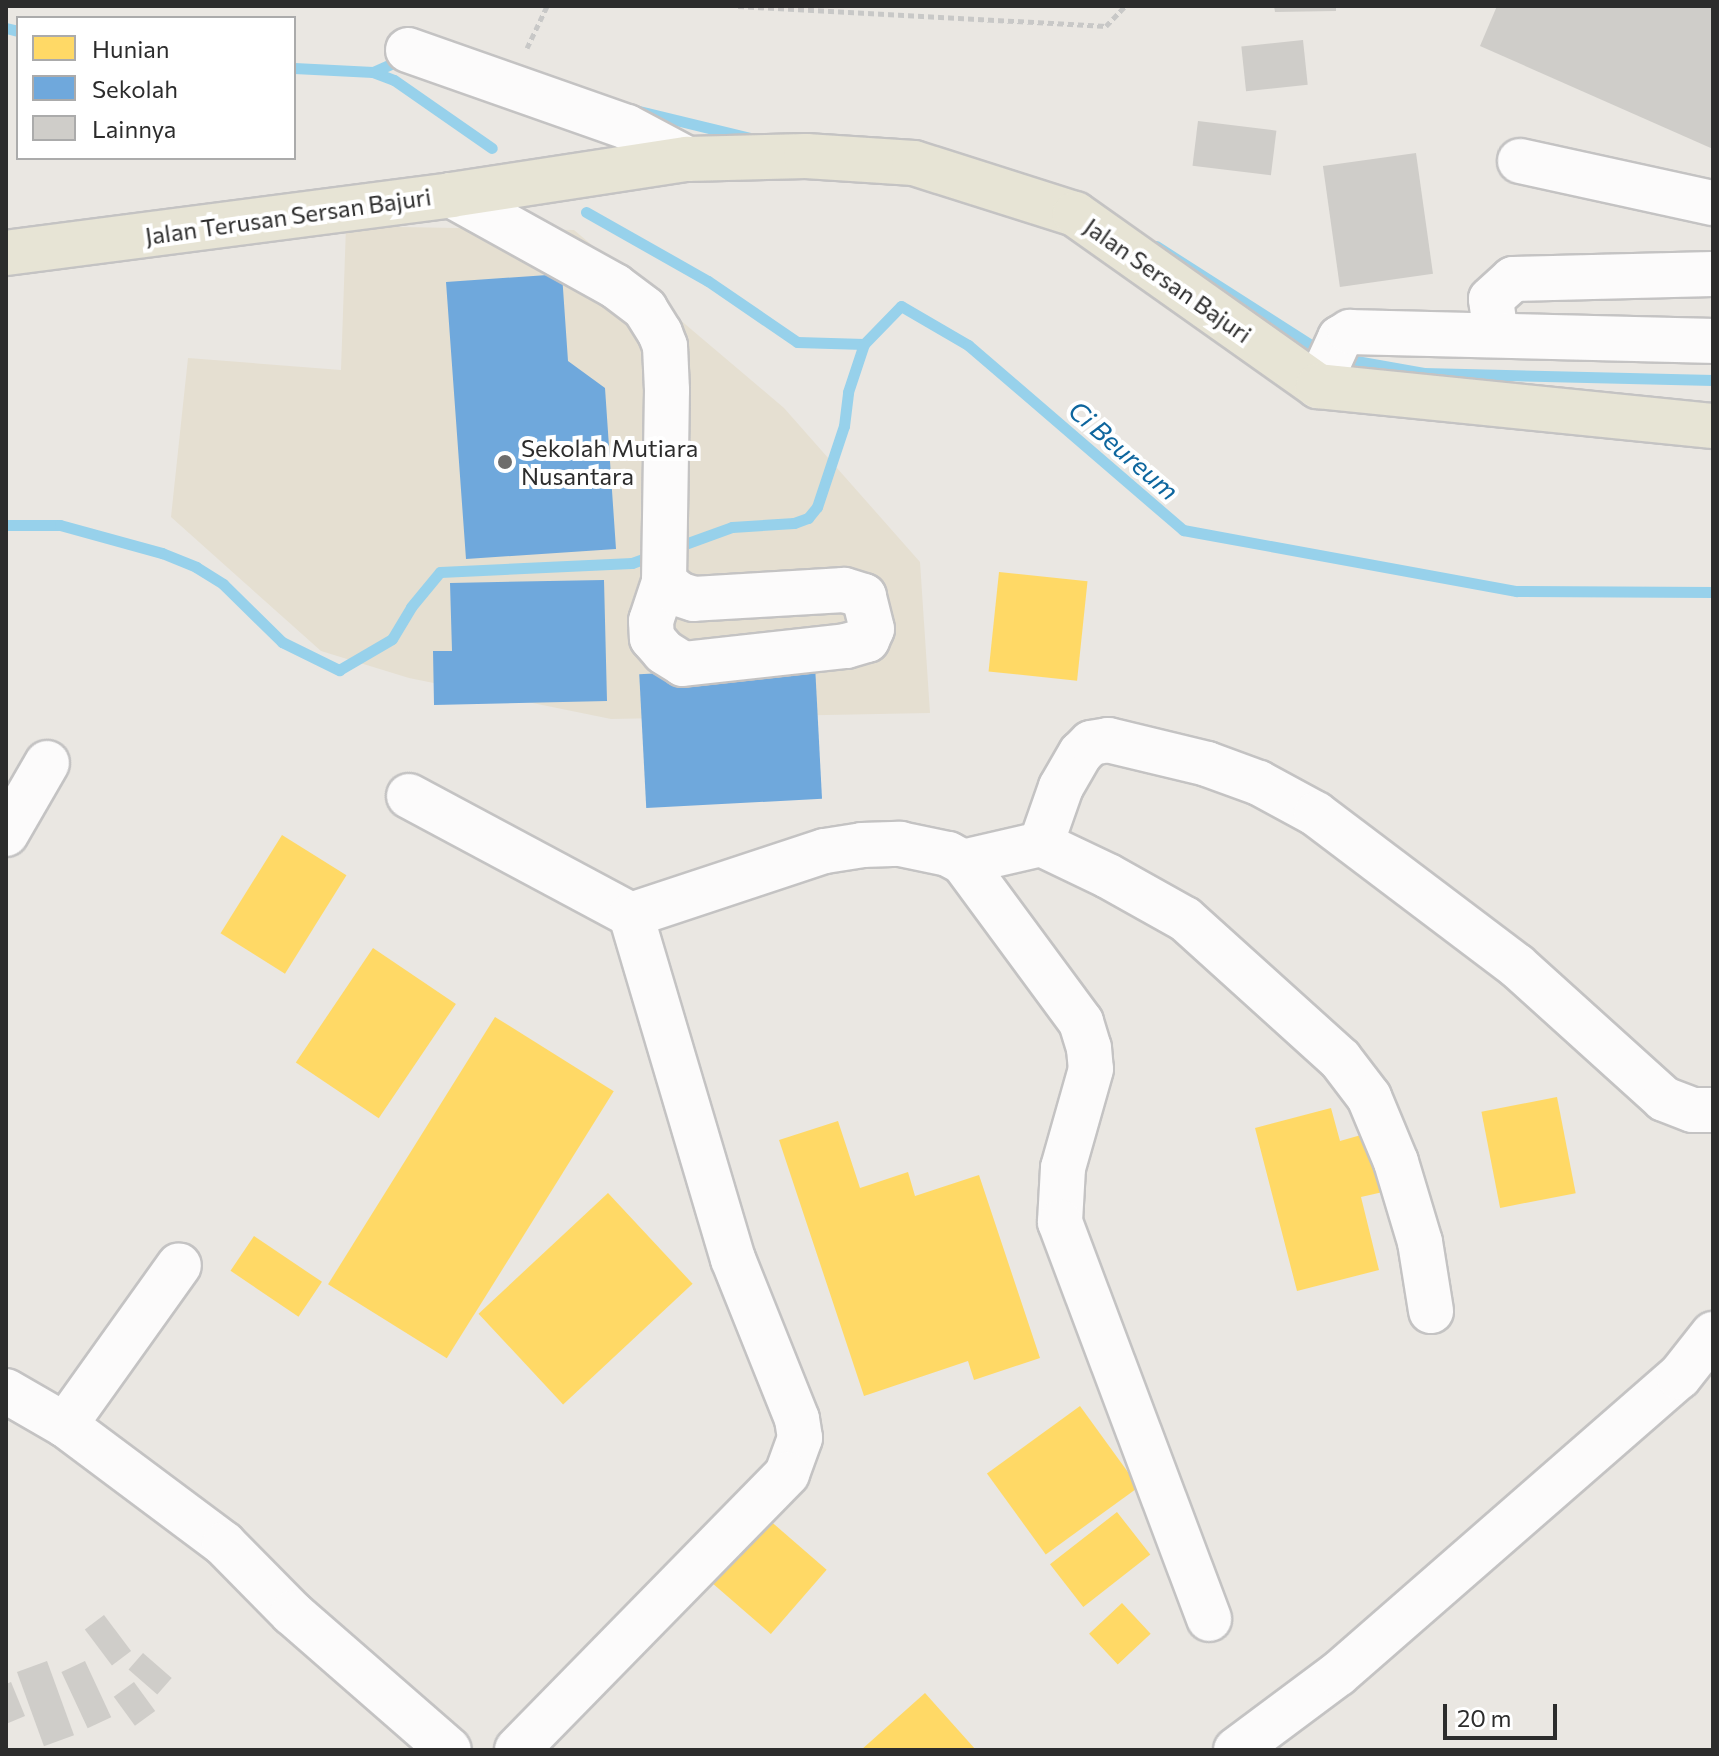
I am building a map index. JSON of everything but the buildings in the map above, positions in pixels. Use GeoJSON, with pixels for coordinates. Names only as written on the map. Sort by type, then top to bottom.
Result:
{"type":"FeatureCollection","features":[{"type":"Feature","properties":{"kind":"main road","name":"Jalan Sersan Bajuri"},"geometry":{"type":"LineString","coordinates":[[570,178],[687,159],[806,156],[914,163],[1075,214],[1327,368],[1713,426]]}},
{"type":"Feature","properties":{"kind":"main road","name":"Jalan Terusan Sersan Bajuri"},"geometry":{"type":"LineString","coordinates":[[6,253],[570,178]]}},
{"type":"Feature","properties":{"kind":"street"},"geometry":{"type":"LineString","coordinates":[[408,50],[627,127],[687,159]]}},
{"type":"Feature","properties":{"kind":"street"},"geometry":{"type":"LineString","coordinates":[[1520,161],[1713,203]]}},
{"type":"Feature","properties":{"kind":"street"},"geometry":{"type":"LineString","coordinates":[[451,195],[615,286],[653,319],[665,346],[667,390],[664,582]]}},
{"type":"Feature","properties":{"kind":"street"},"geometry":{"type":"LineString","coordinates":[[1496,335],[1491,299],[1513,279],[1713,274]]}},
{"type":"Feature","properties":{"kind":"street"},"geometry":{"type":"LineString","coordinates":[[1327,368],[1340,338],[1350,332],[1713,341]]}},
{"type":"Feature","properties":{"kind":"street"},"geometry":{"type":"LineString","coordinates":[[1041,844],[1061,787],[1081,753],[1098,741],[1207,764],[1259,783],[1316,814],[1517,966],[1664,1099],[1693,1110],[1713,1110]]}},
{"type":"Feature","properties":{"kind":"street"},"geometry":{"type":"LineString","coordinates":[[6,834],[47,763]]}},
{"type":"Feature","properties":{"kind":"street"},"geometry":{"type":"LineString","coordinates":[[409,796],[631,915],[733,1259],[797,1419],[800,1438],[787,1474],[517,1750]]}},
{"type":"Feature","properties":{"kind":"street"},"geometry":{"type":"LineString","coordinates":[[631,915],[825,851],[862,845],[900,844],[948,854],[963,862],[1039,961],[1081,1022],[1091,1069],[1063,1168],[1060,1222],[1209,1619]]}},
{"type":"Feature","properties":{"kind":"street"},"geometry":{"type":"LineString","coordinates":[[963,862],[1041,844],[1108,876],[1185,919],[1340,1059],[1369,1097],[1396,1162],[1420,1242],[1431,1311]]}},
{"type":"Feature","properties":{"kind":"street"},"geometry":{"type":"LineString","coordinates":[[65,1425],[179,1265]]}},
{"type":"Feature","properties":{"kind":"street"},"geometry":{"type":"LineString","coordinates":[[1236,1750],[1338,1674],[1644,1408],[1679,1377],[1713,1334]]}},
{"type":"Feature","properties":{"kind":"street"},"geometry":{"type":"LineString","coordinates":[[6,1391],[65,1425],[224,1544],[292,1613],[449,1750]]}},
{"type":"Feature","properties":{"kind":"path"},"geometry":{"type":"LineString","coordinates":[[738,6],[1106,26],[1125,6]]}},
{"type":"Feature","properties":{"kind":"shaded area","name":"Sekolah Mutiara Nusantara"},"geometry":{"type":"Polygon","coordinates":[[[346,226],[574,230],[784,408],[920,562],[930,713],[611,719],[409,678],[321,651],[171,517],[188,358],[341,370],[346,226]]]}},
{"type":"Feature","properties":{"kind":"waterway"},"geometry":{"type":"LineString","coordinates":[[6,28],[16,30]]}},
{"type":"Feature","properties":{"kind":"waterway"},"geometry":{"type":"LineString","coordinates":[[373,72],[402,59]]}},
{"type":"Feature","properties":{"kind":"waterway"},"geometry":{"type":"LineString","coordinates":[[296,68],[373,72],[394,80],[492,148]]}},
{"type":"Feature","properties":{"kind":"waterway"},"geometry":{"type":"LineString","coordinates":[[639,111],[754,139]]}},
{"type":"Feature","properties":{"kind":"waterway","name":"Ci Beureum"},"geometry":{"type":"LineString","coordinates":[[586,212],[708,281],[797,342],[864,344],[901,306],[968,345],[1183,530],[1516,591],[1713,592]]}},
{"type":"Feature","properties":{"kind":"waterway"},"geometry":{"type":"LineString","coordinates":[[1156,246],[1323,353]]}},
{"type":"Feature","properties":{"kind":"waterway"},"geometry":{"type":"LineString","coordinates":[[674,548],[732,527],[794,523],[808,518],[817,507],[844,426],[848,392],[864,344]]}},
{"type":"Feature","properties":{"kind":"waterway"},"geometry":{"type":"LineString","coordinates":[[1339,358],[1424,373],[1713,380]]}},
{"type":"Feature","properties":{"kind":"waterway"},"geometry":{"type":"LineString","coordinates":[[6,525],[60,525],[162,553],[196,567],[223,584],[282,642],[339,670],[392,639],[411,607],[440,572],[632,563],[654,555]]}},
{"type":"Feature","properties":{"kind":"place","name":"Sekolah Mutiara Nusantara"},"geometry":{"type":"Point","coordinates":[505,462]}}]}
